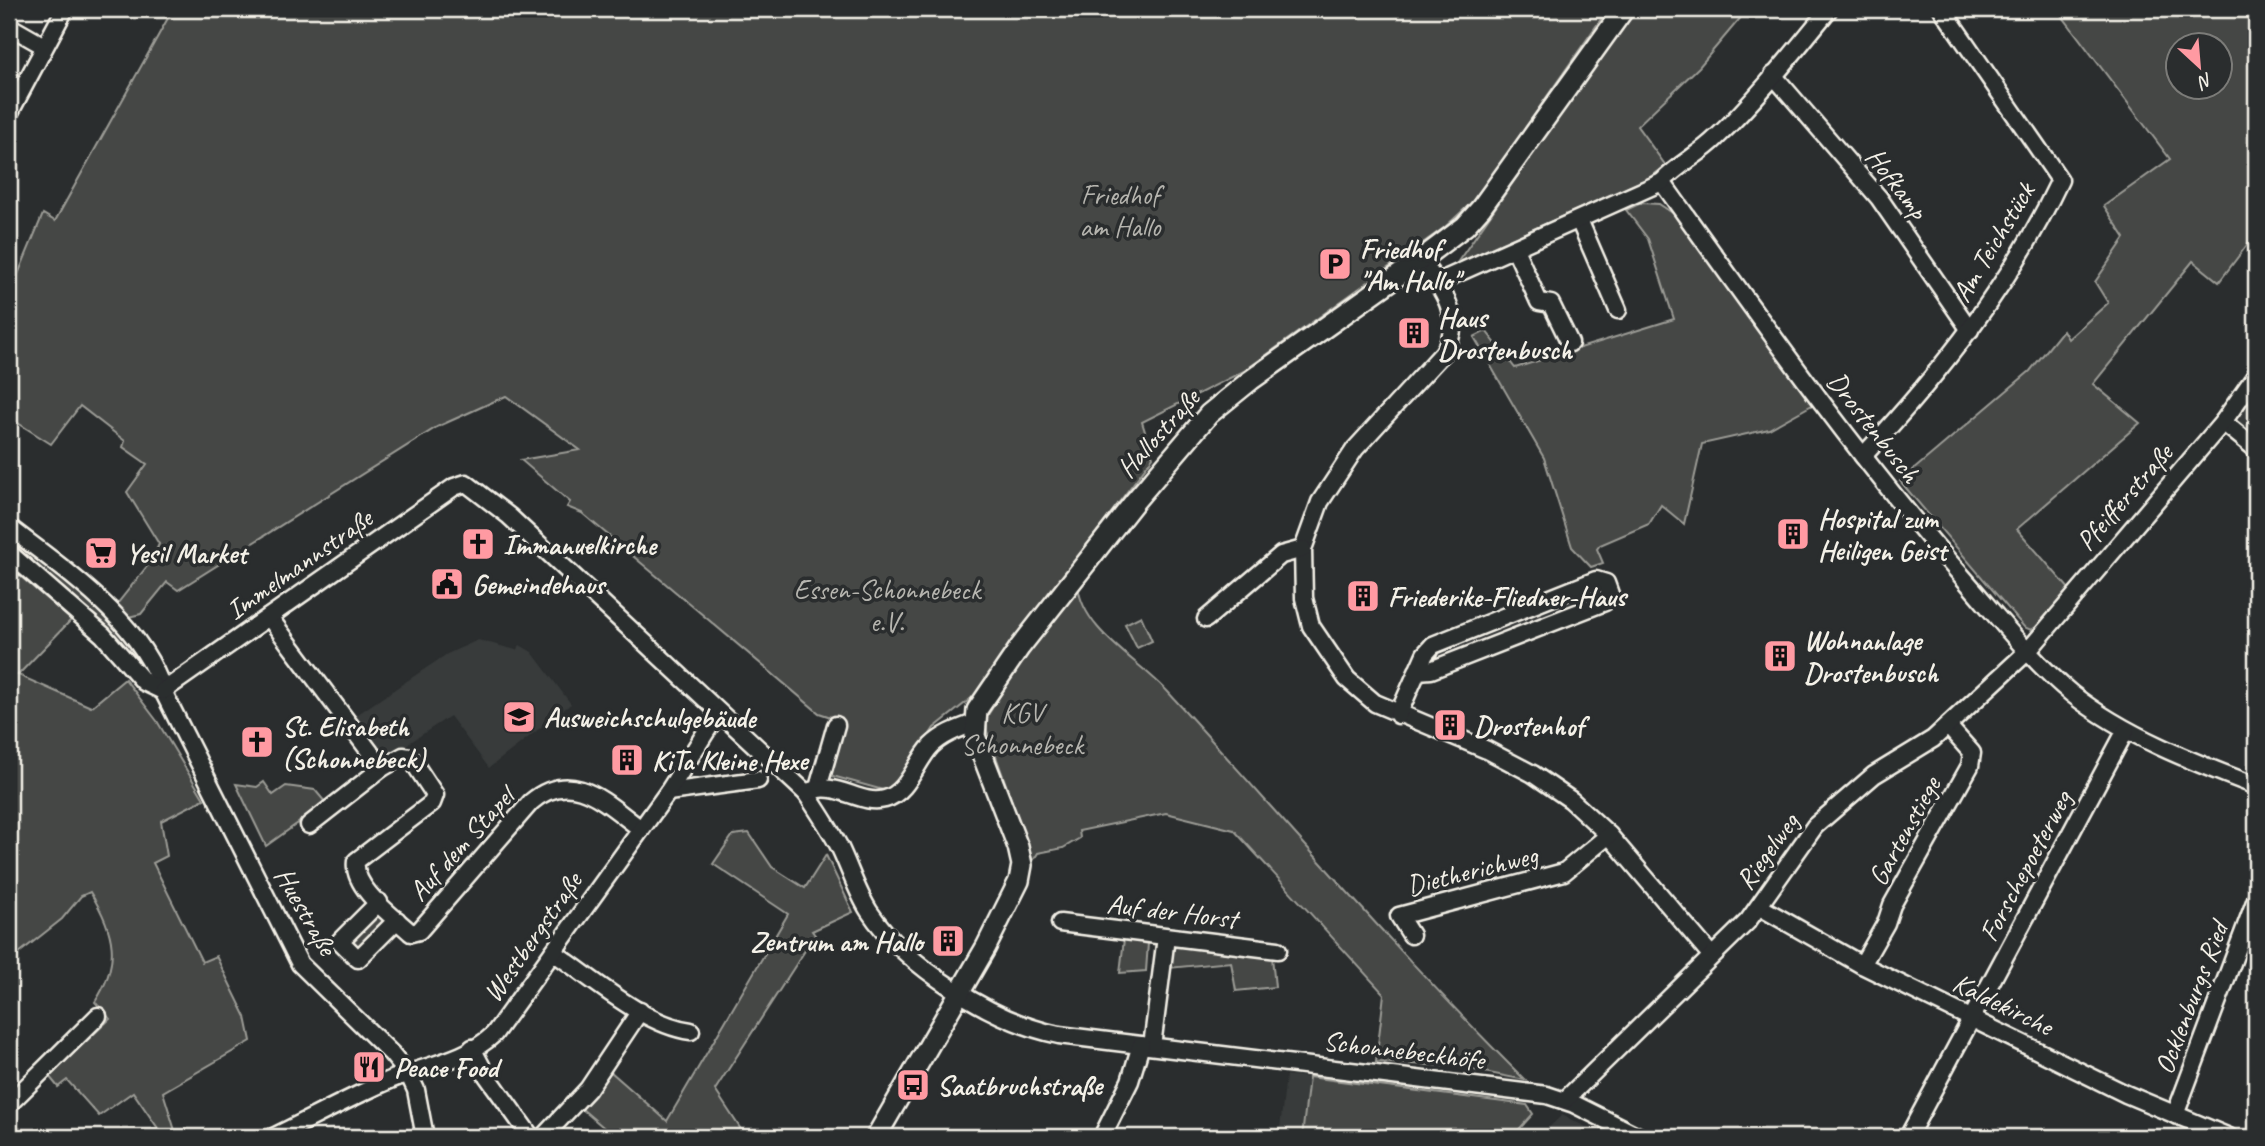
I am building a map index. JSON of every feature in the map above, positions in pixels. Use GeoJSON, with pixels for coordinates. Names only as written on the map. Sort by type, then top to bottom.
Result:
{"type":"FeatureCollection","features":[{"type":"Feature","properties":{"kind":"main road","name":"Hallostraße"},"geometry":{"type":"LineString","coordinates":[[974,723],[984,698],[1048,609],[1209,414],[1272,365],[1465,226],[1497,189],[1624,9]]}},
{"type":"Feature","properties":{"kind":"main road"},"geometry":{"type":"LineString","coordinates":[[876,1137],[960,992],[1019,881],[1022,864],[975,736],[974,723]]}},
{"type":"Feature","properties":{"kind":"street"},"geometry":{"type":"LineString","coordinates":[[9,114],[65,9]]}},
{"type":"Feature","properties":{"kind":"street"},"geometry":{"type":"LineString","coordinates":[[1438,282],[1662,182],[1674,169],[1714,141],[1829,9]]}},
{"type":"Feature","properties":{"kind":"street","name":"Am Teichstück"},"geometry":{"type":"LineString","coordinates":[[1863,456],[1921,394],[2005,281],[2060,180],[1942,9]]}},
{"type":"Feature","properties":{"kind":"street"},"geometry":{"type":"LineString","coordinates":[[9,26],[44,47]]}},
{"type":"Feature","properties":{"kind":"street","name":"Hofkamp"},"geometry":{"type":"LineString","coordinates":[[1773,75],[1879,198],[1970,330]]}},
{"type":"Feature","properties":{"kind":"street","name":"Drostenbusch"},"geometry":{"type":"LineString","coordinates":[[1662,182],[1816,397],[1942,554],[2028,651],[2072,694],[2126,730],[2256,786]]}},
{"type":"Feature","properties":{"kind":"street"},"geometry":{"type":"LineString","coordinates":[[1579,220],[1618,310]]}},
{"type":"Feature","properties":{"kind":"street"},"geometry":{"type":"LineString","coordinates":[[1515,249],[1539,302],[1551,304],[1570,343]]}},
{"type":"Feature","properties":{"kind":"street"},"geometry":{"type":"LineString","coordinates":[[1420,260],[1438,282],[1452,318],[1453,337],[1443,353],[1380,421],[1336,474],[1320,502],[1303,550],[1304,598],[1311,626],[1347,679],[1367,697],[1398,715],[1487,750],[1533,774],[1571,800],[1609,835],[1711,955]]}},
{"type":"Feature","properties":{"kind":"street","name":"Pfeifferstraße"},"geometry":{"type":"LineString","coordinates":[[2028,651],[2223,422],[2256,376]]}},
{"type":"Feature","properties":{"kind":"street"},"geometry":{"type":"LineString","coordinates":[[2223,422],[2256,449]]}},
{"type":"Feature","properties":{"kind":"street","name":"Immelmannstraße"},"geometry":{"type":"LineString","coordinates":[[163,691],[454,487],[466,483]]}},
{"type":"Feature","properties":{"kind":"street","name":"Schonnebeckhöfe"},"geometry":{"type":"LineString","coordinates":[[466,483],[509,516],[718,713],[812,791],[867,909],[881,928],[932,974],[960,992],[1039,1031],[1533,1092],[1565,1100],[1640,1137]]}},
{"type":"Feature","properties":{"kind":"street","name":"Huestraße"},"geometry":{"type":"LineString","coordinates":[[9,527],[58,565],[118,620],[157,673],[163,691],[300,964],[391,1053],[409,1075],[416,1090],[425,1137]]}},
{"type":"Feature","properties":{"kind":"street"},"geometry":{"type":"LineString","coordinates":[[1206,619],[1281,555],[1303,550]]}},
{"type":"Feature","properties":{"kind":"street","name":"Huestraße"},"geometry":{"type":"LineString","coordinates":[[9,553],[103,635],[144,682],[163,691]]}},
{"type":"Feature","properties":{"kind":"street"},"geometry":{"type":"LineString","coordinates":[[1398,715],[1417,671],[1425,654],[1433,645],[1597,580],[1606,583],[1610,594],[1605,602],[1440,667],[1417,671]]}},
{"type":"Feature","properties":{"kind":"street"},"geometry":{"type":"LineString","coordinates":[[269,617],[382,768]]}},
{"type":"Feature","properties":{"kind":"street","name":"Riegelweg"},"geometry":{"type":"LineString","coordinates":[[1565,1100],[1760,907],[1784,867],[1815,826],[1874,775],[1933,739],[2028,651]]}},
{"type":"Feature","properties":{"kind":"street","name":"Westbergstraße"},"geometry":{"type":"LineString","coordinates":[[273,1137],[392,1079],[409,1075],[486,1041],[506,1020],[668,792],[718,713]]}},
{"type":"Feature","properties":{"kind":"street"},"geometry":{"type":"LineString","coordinates":[[836,725],[812,791],[885,799],[901,788],[931,746],[949,732],[974,723]]}},
{"type":"Feature","properties":{"kind":"street","name":"Gartenstiege"},"geometry":{"type":"LineString","coordinates":[[1863,965],[1886,923],[1892,905],[1970,766],[1972,752],[1948,726]]}},
{"type":"Feature","properties":{"kind":"street","name":"Forschepoeterweg"},"geometry":{"type":"LineString","coordinates":[[1908,1137],[2126,730]]}},
{"type":"Feature","properties":{"kind":"street","name":"Auf dem Stapel"},"geometry":{"type":"LineString","coordinates":[[309,825],[382,768],[402,756],[410,757],[435,794],[432,803],[356,861],[355,870],[361,884],[411,933],[419,931],[531,802],[550,789],[561,786],[585,791],[640,828]]}},
{"type":"Feature","properties":{"kind":"street"},"geometry":{"type":"LineString","coordinates":[[668,792],[758,780]]}},
{"type":"Feature","properties":{"kind":"street","name":"Dietherichweg"},"geometry":{"type":"LineString","coordinates":[[1411,935],[1399,916],[1538,882],[1564,872],[1609,835]]}},
{"type":"Feature","properties":{"kind":"street","name":"Ocklenburgs Ried"},"geometry":{"type":"LineString","coordinates":[[2175,1115],[2256,899]]}},
{"type":"Feature","properties":{"kind":"street","name":"Auf dem Stapel"},"geometry":{"type":"LineString","coordinates":[[379,902],[340,942],[358,959],[397,920]]}},
{"type":"Feature","properties":{"kind":"street","name":"Kaldekirche"},"geometry":{"type":"LineString","coordinates":[[1760,907],[1863,965],[2175,1115],[2229,1137]]}},
{"type":"Feature","properties":{"kind":"street","name":"Auf der Horst"},"geometry":{"type":"LineString","coordinates":[[1060,923],[1278,950]]}},
{"type":"Feature","properties":{"kind":"street"},"geometry":{"type":"LineString","coordinates":[[1102,1137],[1147,1046],[1166,937]]}},
{"type":"Feature","properties":{"kind":"street"},"geometry":{"type":"LineString","coordinates":[[553,951],[639,1011],[671,1029],[691,1031]]}},
{"type":"Feature","properties":{"kind":"street"},"geometry":{"type":"LineString","coordinates":[[543,1137],[588,1089],[639,1011]]}},
{"type":"Feature","properties":{"kind":"street"},"geometry":{"type":"LineString","coordinates":[[9,1104],[98,1016]]}},
{"type":"Feature","properties":{"kind":"street"},"geometry":{"type":"LineString","coordinates":[[472,1048],[485,1073],[531,1137]]}},
{"type":"Feature","properties":{"kind":"shaded area"},"geometry":{"type":"Polygon","coordinates":[[[2256,390],[2256,439],[2240,425],[2239,414],[2256,390]]]}},
{"type":"Feature","properties":{"kind":"shaded area"},"geometry":{"type":"Polygon","coordinates":[[[478,640],[516,650],[520,645],[532,652],[571,704],[489,768],[450,716],[382,761],[352,718],[447,654],[478,640]]]}},
{"type":"Feature","properties":{"kind":"shaded area"},"geometry":{"type":"Polygon","coordinates":[[[1286,1075],[1309,1077],[1302,1137],[1279,1137],[1286,1075]]]}},
{"type":"Feature","properties":{"kind":"shaded area"},"geometry":{"type":"Polygon","coordinates":[[[1562,1115],[1606,1137],[1539,1137],[1562,1115]]]}},
{"type":"Feature","properties":{"kind":"green space"},"geometry":{"type":"Polygon","coordinates":[[[173,9],[1608,9],[1491,177],[1470,204],[1445,227],[1244,371],[1142,422],[1153,457],[974,696],[934,728],[896,786],[883,790],[829,775],[843,721],[819,713],[582,513],[567,507],[570,502],[521,460],[580,450],[506,396],[437,427],[178,590],[167,582],[141,614],[124,618],[114,608],[152,560],[159,544],[127,492],[147,464],[123,447],[125,441],[80,406],[51,444],[10,418],[9,296],[43,214],[55,221],[173,9]]]}},
{"type":"Feature","properties":{"kind":"green space"},"geometry":{"type":"Polygon","coordinates":[[[1637,9],[1748,9],[1699,67],[1637,126],[1666,166],[1647,179],[1457,263],[1623,24],[1637,9]]]}},
{"type":"Feature","properties":{"kind":"green space"},"geometry":{"type":"Polygon","coordinates":[[[2057,9],[2256,9],[2256,233],[2219,282],[2193,261],[2093,384],[2140,423],[2017,529],[2070,590],[2039,626],[2031,630],[2024,627],[1900,481],[2030,371],[2063,330],[2068,339],[2108,303],[2095,282],[2125,238],[2104,206],[2170,159],[2057,9]]]}},
{"type":"Feature","properties":{"kind":"green space"},"geometry":{"type":"Polygon","coordinates":[[[1641,203],[1659,204],[1677,216],[1812,405],[1769,429],[1702,444],[1684,524],[1661,505],[1649,524],[1600,545],[1597,549],[1603,563],[1591,567],[1572,547],[1544,458],[1474,337],[1486,331],[1515,368],[1674,319],[1648,239],[1626,210],[1641,203]]]}},
{"type":"Feature","properties":{"kind":"green space"},"geometry":{"type":"Polygon","coordinates":[[[9,538],[62,575],[98,607],[137,652],[148,676],[113,636],[9,545],[9,538]]]}},
{"type":"Feature","properties":{"kind":"green space"},"geometry":{"type":"Polygon","coordinates":[[[13,570],[71,620],[18,675],[91,707],[125,679],[157,721],[204,799],[161,821],[167,856],[153,863],[202,962],[216,956],[246,1017],[251,1041],[163,1092],[177,1137],[164,1137],[133,1092],[99,1116],[67,1080],[58,1087],[49,1076],[110,1019],[95,1002],[109,974],[112,947],[105,920],[90,892],[81,896],[62,919],[9,961],[9,576],[13,570]]]}},
{"type":"Feature","properties":{"kind":"green space","name":"KGV Schonnebeck"},"geometry":{"type":"Polygon","coordinates":[[[1078,585],[1082,601],[1100,630],[1168,692],[1388,937],[1525,1080],[1458,1067],[1458,1062],[1448,1061],[1447,1066],[1376,1062],[1384,994],[1234,830],[1166,813],[1079,831],[1080,838],[1063,848],[1038,853],[1033,861],[987,731],[986,718],[1032,645],[1078,585]]]}},
{"type":"Feature","properties":{"kind":"green space"},"geometry":{"type":"Polygon","coordinates":[[[1141,616],[1152,641],[1137,648],[1125,624],[1141,616]]]}},
{"type":"Feature","properties":{"kind":"green space"},"geometry":{"type":"Polygon","coordinates":[[[264,782],[273,795],[286,786],[315,790],[326,803],[266,846],[236,784],[257,787],[264,782]]]}},
{"type":"Feature","properties":{"kind":"green space"},"geometry":{"type":"Polygon","coordinates":[[[749,833],[772,867],[805,888],[826,855],[853,912],[812,931],[815,935],[715,1090],[746,1137],[615,1137],[582,1109],[611,1072],[667,1121],[788,914],[713,864],[733,835],[749,833]]]}},
{"type":"Feature","properties":{"kind":"green space"},"geometry":{"type":"Polygon","coordinates":[[[379,905],[393,920],[358,956],[343,941],[379,905]]]}},
{"type":"Feature","properties":{"kind":"green space"},"geometry":{"type":"Polygon","coordinates":[[[1124,939],[1148,943],[1146,971],[1120,973],[1124,939]]]}},
{"type":"Feature","properties":{"kind":"green space"},"geometry":{"type":"Polygon","coordinates":[[[1178,946],[1272,957],[1275,987],[1236,991],[1231,962],[1169,968],[1172,949],[1178,946]]]}},
{"type":"Feature","properties":{"kind":"green space"},"geometry":{"type":"Polygon","coordinates":[[[1309,1077],[1527,1105],[1533,1114],[1512,1137],[1302,1137],[1309,1077]]]}},
{"type":"Feature","properties":{"kind":"place","name":"Friedhof \"Am Hallo\""},"geometry":{"type":"Point","coordinates":[1335,264]}},
{"type":"Feature","properties":{"kind":"place","name":"Haus Drostenbusch"},"geometry":{"type":"Point","coordinates":[1414,333]}},
{"type":"Feature","properties":{"kind":"place","name":"Hospital zum Heiligen Geist"},"geometry":{"type":"Point","coordinates":[1793,534]}},
{"type":"Feature","properties":{"kind":"place","name":"Immanuelkirche"},"geometry":{"type":"Point","coordinates":[478,544]}},
{"type":"Feature","properties":{"kind":"place","name":"Yesil Market"},"geometry":{"type":"Point","coordinates":[101,553]}},
{"type":"Feature","properties":{"kind":"place","name":"Gemeindehaus"},"geometry":{"type":"Point","coordinates":[447,584]}},
{"type":"Feature","properties":{"kind":"place","name":"Friederike-Fliedner-Haus"},"geometry":{"type":"Point","coordinates":[1363,596]}},
{"type":"Feature","properties":{"kind":"place","name":"Wohnanlage Drostenbusch"},"geometry":{"type":"Point","coordinates":[1780,656]}},
{"type":"Feature","properties":{"kind":"place","name":"Ausweichschulgebäude"},"geometry":{"type":"Point","coordinates":[519,717]}},
{"type":"Feature","properties":{"kind":"place","name":"Drostenhof"},"geometry":{"type":"Point","coordinates":[1450,725]}},
{"type":"Feature","properties":{"kind":"place","name":"St. Elisabeth (Schonnebeck)"},"geometry":{"type":"Point","coordinates":[257,742]}},
{"type":"Feature","properties":{"kind":"place","name":"KiTa Kleine Hexe"},"geometry":{"type":"Point","coordinates":[627,760]}},
{"type":"Feature","properties":{"kind":"place","name":"Zentrum am Hallo"},"geometry":{"type":"Point","coordinates":[948,941]}},
{"type":"Feature","properties":{"kind":"place","name":"Peace Food"},"geometry":{"type":"Point","coordinates":[369,1067]}},
{"type":"Feature","properties":{"kind":"place","name":"Saatbruchstraße"},"geometry":{"type":"Point","coordinates":[913,1085]}},
{"type":"Feature","properties":{"kind":"park label","name":"Friedhof am Hallo"},"geometry":{"type":"Point","coordinates":[1120,210]}},
{"type":"Feature","properties":{"kind":"park label","name":"Essen-Schonnebeck e.V."},"geometry":{"type":"Point","coordinates":[887,605]}}]}
